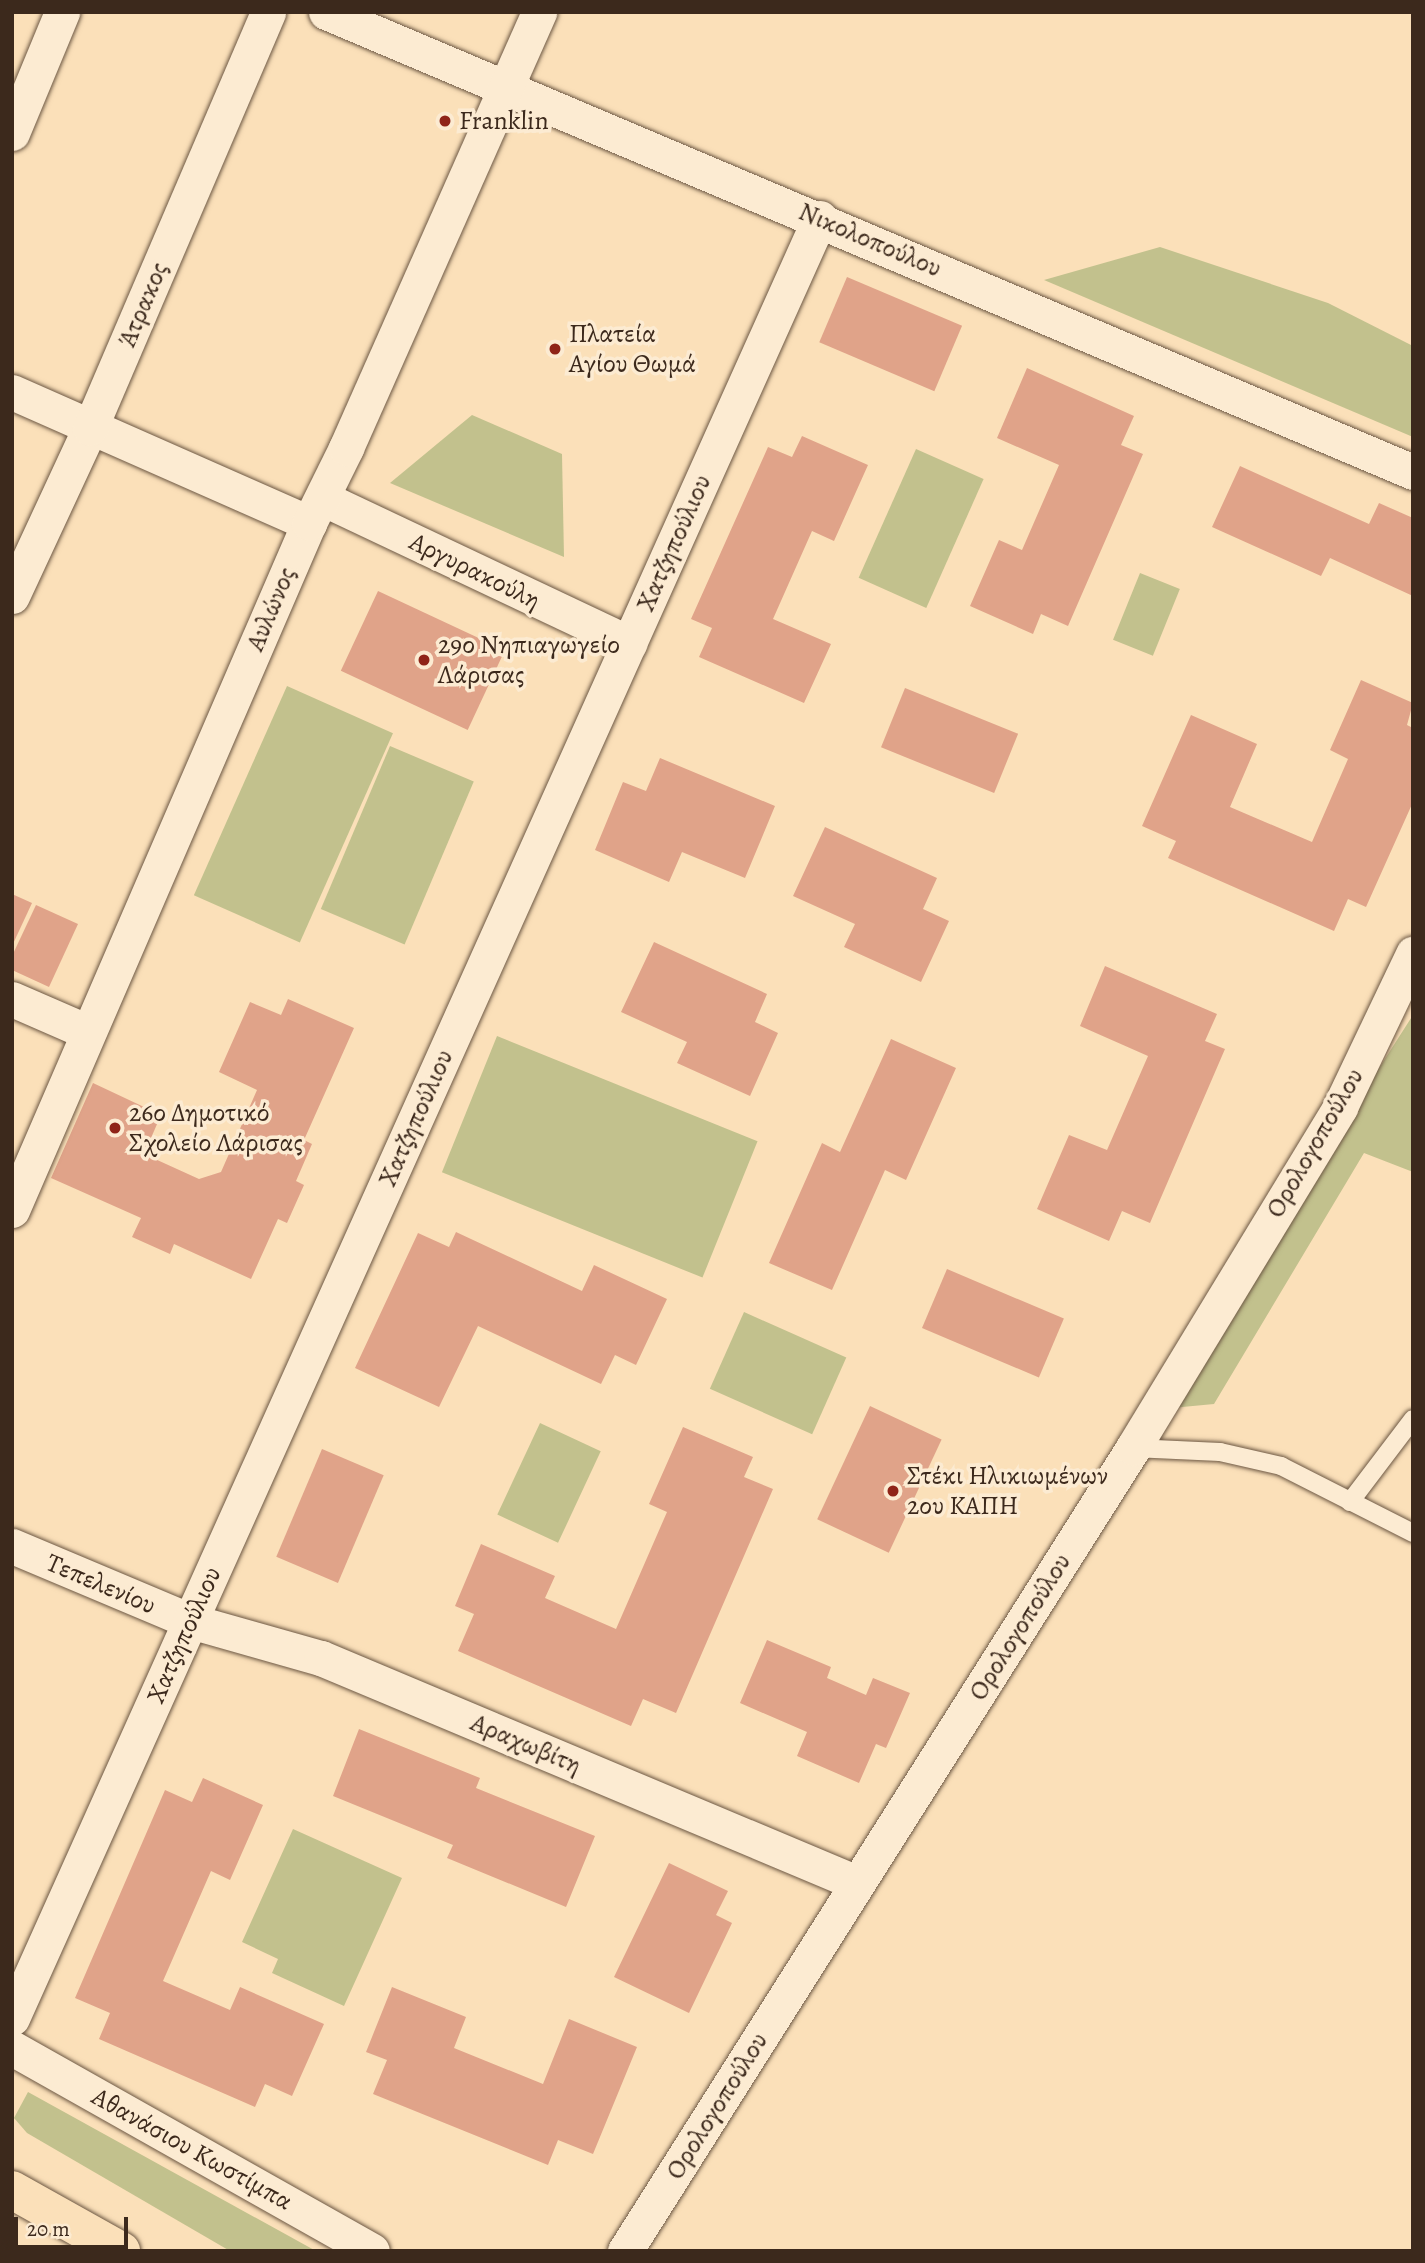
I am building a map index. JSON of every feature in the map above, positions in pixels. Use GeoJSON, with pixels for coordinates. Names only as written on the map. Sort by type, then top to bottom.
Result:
{"type":"FeatureCollection","features":[{"type":"Feature","properties":{"kind":"main road"},"geometry":{"type":"LineString","coordinates":[[12,2190],[121,2251]]}},
{"type":"Feature","properties":{"kind":"street"},"geometry":{"type":"LineString","coordinates":[[12,133],[62,12]]}},
{"type":"Feature","properties":{"kind":"street","name":"Άτρακος"},"geometry":{"type":"LineString","coordinates":[[12,596],[90,428],[268,12]]}},
{"type":"Feature","properties":{"kind":"street","name":"Νικολοπούλου"},"geometry":{"type":"LineString","coordinates":[[326,12],[506,90],[820,218],[1413,472]]}},
{"type":"Feature","properties":{"kind":"street","name":"Αυλώνος"},"geometry":{"type":"LineString","coordinates":[[12,1210],[315,510],[539,12]]}},
{"type":"Feature","properties":{"kind":"street","name":"Χατζηπούλιου"},"geometry":{"type":"LineString","coordinates":[[12,2018],[820,218]]}},
{"type":"Feature","properties":{"kind":"street","name":"Αργυρακούλη"},"geometry":{"type":"LineString","coordinates":[[12,392],[90,428],[315,510],[629,643]]}},
{"type":"Feature","properties":{"kind":"street","name":"Ορολογοπούλου"},"geometry":{"type":"LineString","coordinates":[[625,2251],[1133,1448],[1340,1107],[1413,954]]}},
{"type":"Feature","properties":{"kind":"street"},"geometry":{"type":"LineString","coordinates":[[12,999],[88,1032]]}},
{"type":"Feature","properties":{"kind":"street","name":"Τεπελενίου"},"geometry":{"type":"LineString","coordinates":[[12,1546],[190,1621]]}},
{"type":"Feature","properties":{"kind":"street","name":"Αραχωβίτη"},"geometry":{"type":"LineString","coordinates":[[190,1621],[321,1658],[857,1883]]}},
{"type":"Feature","properties":{"kind":"street","name":"Αθανάσιου Κωστίμπα"},"geometry":{"type":"LineString","coordinates":[[12,2048],[372,2251]]}},
{"type":"Feature","properties":{"kind":"lane"},"geometry":{"type":"LineString","coordinates":[[1350,1502],[1413,1419]]}},
{"type":"Feature","properties":{"kind":"lane"},"geometry":{"type":"LineString","coordinates":[[1133,1448],[1220,1452],[1281,1466],[1413,1533]]}},
{"type":"Feature","properties":{"kind":"shaded area"},"geometry":{"type":"Polygon","coordinates":[[[1160,247],[1328,303],[1413,346],[1413,437],[1044,280],[1160,247]]]}},
{"type":"Feature","properties":{"kind":"shaded area"},"geometry":{"type":"Polygon","coordinates":[[[472,415],[562,454],[564,557],[390,483],[472,415]]]}},
{"type":"Feature","properties":{"kind":"shaded area"},"geometry":{"type":"Polygon","coordinates":[[[916,449],[984,479],[926,608],[859,578],[916,449]]]}},
{"type":"Feature","properties":{"kind":"shaded area"},"geometry":{"type":"Polygon","coordinates":[[[1140,573],[1180,589],[1153,656],[1113,640],[1140,573]]]}},
{"type":"Feature","properties":{"kind":"shaded area"},"geometry":{"type":"Polygon","coordinates":[[[287,686],[393,733],[300,942],[194,895],[287,686]]]}},
{"type":"Feature","properties":{"kind":"shaded area"},"geometry":{"type":"Polygon","coordinates":[[[390,746],[474,782],[405,944],[321,909],[390,746]]]}},
{"type":"Feature","properties":{"kind":"shaded area"},"geometry":{"type":"Polygon","coordinates":[[[1413,1015],[1413,1172],[1364,1153],[1214,1404],[1161,1409],[1413,1015]]]}},
{"type":"Feature","properties":{"kind":"shaded area"},"geometry":{"type":"Polygon","coordinates":[[[497,1036],[758,1141],[702,1278],[442,1172],[497,1036]]]}},
{"type":"Feature","properties":{"kind":"shaded area"},"geometry":{"type":"Polygon","coordinates":[[[744,1312],[846,1358],[812,1434],[710,1389],[744,1312]]]}},
{"type":"Feature","properties":{"kind":"shaded area"},"geometry":{"type":"Polygon","coordinates":[[[540,1423],[601,1451],[558,1543],[497,1515],[540,1423]]]}},
{"type":"Feature","properties":{"kind":"shaded area"},"geometry":{"type":"Polygon","coordinates":[[[293,1829],[402,1878],[344,2006],[272,1973],[278,1959],[242,1942],[293,1829]]]}},
{"type":"Feature","properties":{"kind":"shaded area"},"geometry":{"type":"Polygon","coordinates":[[[28,2092],[316,2251],[230,2251],[27,2133],[14,2118],[28,2092]]]}},
{"type":"Feature","properties":{"kind":"building"},"geometry":{"type":"Polygon","coordinates":[[[847,277],[962,326],[934,391],[819,342],[847,277]]]}},
{"type":"Feature","properties":{"kind":"building"},"geometry":{"type":"Polygon","coordinates":[[[1027,368],[1134,416],[1121,445],[1143,454],[1068,626],[1041,614],[1033,634],[970,606],[999,540],[1022,550],[1059,465],[997,438],[1027,368]]]}},
{"type":"Feature","properties":{"kind":"building"},"geometry":{"type":"Polygon","coordinates":[[[802,436],[868,465],[834,541],[812,531],[773,619],[831,644],[804,703],[699,657],[712,628],[691,619],[768,447],[792,457],[802,436]]]}},
{"type":"Feature","properties":{"kind":"building"},"geometry":{"type":"Polygon","coordinates":[[[1240,466],[1369,524],[1379,503],[1413,518],[1413,596],[1330,558],[1321,576],[1212,527],[1240,466]]]}},
{"type":"Feature","properties":{"kind":"building","name":"29ο Νηπιαγωγείο Λάρισας"},"geometry":{"type":"Polygon","coordinates":[[[378,591],[505,650],[468,730],[341,671],[378,591]]]}},
{"type":"Feature","properties":{"kind":"building"},"geometry":{"type":"Polygon","coordinates":[[[1361,680],[1413,703],[1407,725],[1413,728],[1413,802],[1366,907],[1348,899],[1334,931],[1168,858],[1176,841],[1142,826],[1191,715],[1257,744],[1230,807],[1312,842],[1348,759],[1330,750],[1361,680]]]}},
{"type":"Feature","properties":{"kind":"building"},"geometry":{"type":"Polygon","coordinates":[[[905,688],[1018,734],[994,793],[881,747],[905,688]]]}},
{"type":"Feature","properties":{"kind":"building"},"geometry":{"type":"Polygon","coordinates":[[[660,758],[775,806],[745,878],[682,852],[669,882],[595,850],[623,782],[646,791],[660,758]]]}},
{"type":"Feature","properties":{"kind":"building"},"geometry":{"type":"Polygon","coordinates":[[[825,827],[937,878],[923,909],[949,921],[921,982],[844,947],[855,924],[793,896],[825,827]]]}},
{"type":"Feature","properties":{"kind":"building"},"geometry":{"type":"Polygon","coordinates":[[[12,894],[32,903],[12,946],[12,894]]]}},
{"type":"Feature","properties":{"kind":"building"},"geometry":{"type":"Polygon","coordinates":[[[36,905],[78,924],[49,987],[12,970],[12,956],[36,905]]]}},
{"type":"Feature","properties":{"kind":"building"},"geometry":{"type":"Polygon","coordinates":[[[654,942],[767,994],[755,1022],[778,1033],[750,1096],[677,1063],[687,1042],[621,1012],[654,942]]]}},
{"type":"Feature","properties":{"kind":"building"},"geometry":{"type":"Polygon","coordinates":[[[1105,966],[1217,1014],[1205,1041],[1225,1049],[1150,1223],[1122,1211],[1109,1241],[1037,1209],[1069,1135],[1107,1150],[1148,1056],[1080,1026],[1105,966]]]}},
{"type":"Feature","properties":{"kind":"building","name":"26ο Δημοτικό Σχολείο Λάρισας"},"geometry":{"type":"Polygon","coordinates":[[[288,999],[354,1028],[304,1140],[312,1144],[296,1181],[304,1185],[287,1223],[278,1219],[251,1279],[174,1244],[170,1254],[132,1237],[141,1218],[51,1178],[93,1083],[161,1115],[144,1154],[199,1179],[221,1172],[257,1090],[219,1072],[250,1002],[281,1015],[288,999]]]}},
{"type":"Feature","properties":{"kind":"building"},"geometry":{"type":"Polygon","coordinates":[[[891,1039],[956,1068],[906,1180],[885,1170],[832,1290],[769,1263],[822,1143],[840,1152],[891,1039]]]}},
{"type":"Feature","properties":{"kind":"building"},"geometry":{"type":"Polygon","coordinates":[[[456,1232],[582,1291],[594,1265],[667,1299],[636,1365],[615,1355],[601,1384],[478,1326],[439,1407],[355,1368],[418,1233],[449,1247],[456,1232]]]}},
{"type":"Feature","properties":{"kind":"building"},"geometry":{"type":"Polygon","coordinates":[[[947,1269],[1064,1319],[1039,1378],[922,1328],[947,1269]]]}},
{"type":"Feature","properties":{"kind":"building"},"geometry":{"type":"Polygon","coordinates":[[[870,1406],[942,1439],[889,1553],[817,1519],[870,1406]]]}},
{"type":"Feature","properties":{"kind":"building"},"geometry":{"type":"Polygon","coordinates":[[[683,1427],[753,1457],[744,1477],[773,1489],[676,1713],[643,1699],[631,1726],[458,1651],[474,1614],[455,1606],[481,1544],[555,1576],[545,1598],[616,1629],[667,1512],[649,1504],[683,1427]]]}},
{"type":"Feature","properties":{"kind":"building"},"geometry":{"type":"Polygon","coordinates":[[[322,1449],[384,1475],[338,1583],[276,1557],[322,1449]]]}},
{"type":"Feature","properties":{"kind":"building"},"geometry":{"type":"Polygon","coordinates":[[[767,1640],[831,1667],[827,1678],[866,1695],[873,1678],[910,1693],[886,1748],[876,1744],[859,1783],[797,1756],[807,1732],[740,1703],[767,1640]]]}},
{"type":"Feature","properties":{"kind":"building"},"geometry":{"type":"Polygon","coordinates":[[[359,1729],[480,1778],[476,1788],[595,1836],[566,1907],[447,1858],[453,1845],[333,1796],[359,1729]]]}},
{"type":"Feature","properties":{"kind":"building"},"geometry":{"type":"Polygon","coordinates":[[[203,1778],[263,1805],[230,1880],[211,1871],[163,1981],[230,2010],[240,1987],[324,2024],[292,2096],[265,2084],[255,2107],[99,2039],[110,2013],[75,1998],[165,1790],[192,1802],[203,1778]]]}},
{"type":"Feature","properties":{"kind":"building"},"geometry":{"type":"Polygon","coordinates":[[[669,1863],[728,1891],[716,1915],[732,1923],[689,2013],[614,1977],[669,1863]]]}},
{"type":"Feature","properties":{"kind":"building"},"geometry":{"type":"Polygon","coordinates":[[[392,1987],[466,2017],[454,2048],[543,2084],[569,2019],[637,2047],[593,2154],[558,2140],[548,2165],[373,2094],[387,2060],[366,2052],[392,1987]]]}},
{"type":"Feature","properties":{"kind":"place","name":"Franklin"},"geometry":{"type":"Point","coordinates":[445,121]}},
{"type":"Feature","properties":{"kind":"place","name":"Πλατεία Αγίου Θωμά"},"geometry":{"type":"Point","coordinates":[555,349]}},
{"type":"Feature","properties":{"kind":"place","name":"29ο Νηπιαγωγείο Λάρισας"},"geometry":{"type":"Point","coordinates":[424,660]}},
{"type":"Feature","properties":{"kind":"place","name":"26ο Δημοτικό Σχολείο Λάρισας"},"geometry":{"type":"Point","coordinates":[115,1128]}},
{"type":"Feature","properties":{"kind":"place","name":"Στέκι Ηλικιωμένων 2ου ΚΑΠΗ"},"geometry":{"type":"Point","coordinates":[893,1491]}}]}
